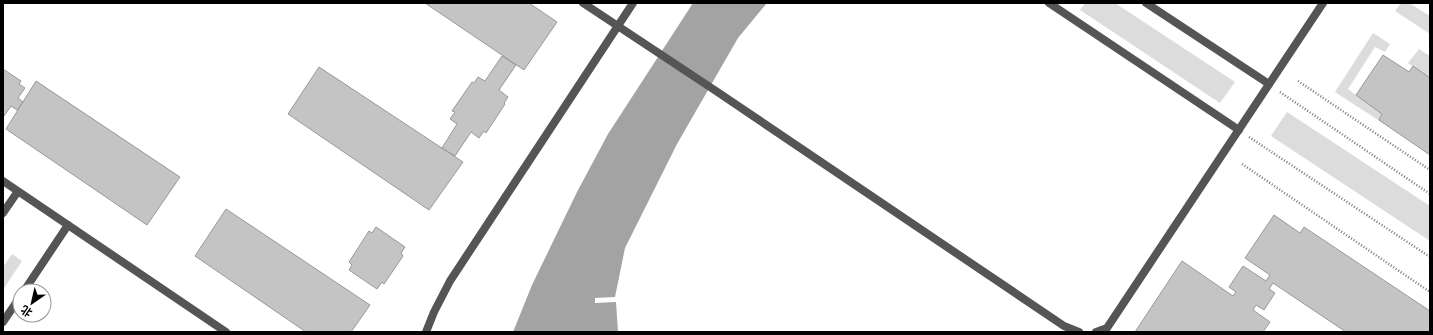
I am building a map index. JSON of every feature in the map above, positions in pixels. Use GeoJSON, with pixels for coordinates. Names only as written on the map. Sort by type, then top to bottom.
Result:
{"type":"FeatureCollection","features":[{"type":"Feature","properties":{"kind":"lane"},"geometry":{"type":"LineString","coordinates":[[583,3],[1064,326],[1079,332]]}},
{"type":"Feature","properties":{"kind":"lane"},"geometry":{"type":"LineString","coordinates":[[426,332],[434,312],[450,281],[633,3]]}},
{"type":"Feature","properties":{"kind":"lane"},"geometry":{"type":"LineString","coordinates":[[1051,3],[1239,130]]}},
{"type":"Feature","properties":{"kind":"lane"},"geometry":{"type":"LineString","coordinates":[[1146,3],[1269,84]]}},
{"type":"Feature","properties":{"kind":"lane"},"geometry":{"type":"LineString","coordinates":[[1096,332],[1107,328],[1324,3]]}},
{"type":"Feature","properties":{"kind":"lane"},"geometry":{"type":"LineString","coordinates":[[3,181],[223,331]]}},
{"type":"Feature","properties":{"kind":"lane"},"geometry":{"type":"LineString","coordinates":[[3,213],[16,194]]}},
{"type":"Feature","properties":{"kind":"lane"},"geometry":{"type":"LineString","coordinates":[[29,283],[68,225]]}},
{"type":"Feature","properties":{"kind":"lane"},"geometry":{"type":"LineString","coordinates":[[3,322],[12,309]]}},
{"type":"Feature","properties":{"kind":"path"},"geometry":{"type":"LineString","coordinates":[[1298,82],[1430,170]]}},
{"type":"Feature","properties":{"kind":"path"},"geometry":{"type":"LineString","coordinates":[[1269,84],[1430,194]]}},
{"type":"Feature","properties":{"kind":"path"},"geometry":{"type":"LineString","coordinates":[[1239,130],[1430,258]]}},
{"type":"Feature","properties":{"kind":"path"},"geometry":{"type":"LineString","coordinates":[[1242,164],[1430,292]]}},
{"type":"Feature","properties":{"kind":"shaded area"},"geometry":{"type":"Polygon","coordinates":[[[693,3],[767,3],[738,38],[677,144],[625,248],[615,297],[595,298],[595,303],[616,302],[618,332],[513,332],[532,285],[577,192],[608,134],[693,3]]]}},
{"type":"Feature","properties":{"kind":"shaded area"},"geometry":{"type":"Polygon","coordinates":[[[1085,3],[1115,3],[1235,82],[1220,103],[1080,10],[1085,3]]]}},
{"type":"Feature","properties":{"kind":"shaded area"},"geometry":{"type":"Polygon","coordinates":[[[1401,3],[1409,3],[1430,16],[1430,34],[1395,11],[1401,3]]]}},
{"type":"Feature","properties":{"kind":"shaded area"},"geometry":{"type":"Polygon","coordinates":[[[1373,33],[1390,44],[1385,52],[1375,47],[1348,89],[1356,95],[1383,55],[1430,84],[1430,154],[1335,92],[1373,33]]]}},
{"type":"Feature","properties":{"kind":"shaded area"},"geometry":{"type":"Polygon","coordinates":[[[1419,49],[1430,56],[1430,78],[1408,63],[1419,49]]]}},
{"type":"Feature","properties":{"kind":"shaded area"},"geometry":{"type":"Polygon","coordinates":[[[1287,112],[1430,206],[1430,241],[1271,136],[1287,112]]]}},
{"type":"Feature","properties":{"kind":"shaded area"},"geometry":{"type":"Polygon","coordinates":[[[12,254],[22,261],[3,290],[3,267],[12,254]]]}},
{"type":"Feature","properties":{"kind":"building"},"geometry":{"type":"Polygon","coordinates":[[[425,3],[529,3],[557,22],[524,70],[425,3]]]}},
{"type":"Feature","properties":{"kind":"building"},"geometry":{"type":"Polygon","coordinates":[[[1383,55],[1409,72],[1413,66],[1430,78],[1430,155],[1379,120],[1382,114],[1356,95],[1383,55]]]}},
{"type":"Feature","properties":{"kind":"building"},"geometry":{"type":"Polygon","coordinates":[[[502,56],[516,65],[499,90],[508,97],[504,103],[505,104],[486,133],[484,131],[479,138],[471,132],[455,156],[442,148],[457,124],[450,119],[455,112],[452,111],[472,82],[474,83],[478,77],[485,81],[502,56]]]}},
{"type":"Feature","properties":{"kind":"building"},"geometry":{"type":"Polygon","coordinates":[[[319,67],[463,162],[429,210],[288,114],[319,67]]]}},
{"type":"Feature","properties":{"kind":"building"},"geometry":{"type":"Polygon","coordinates":[[[3,69],[21,81],[19,84],[25,88],[18,98],[23,102],[17,110],[11,106],[4,116],[3,115],[3,69]]]}},
{"type":"Feature","properties":{"kind":"building"},"geometry":{"type":"Polygon","coordinates":[[[36,81],[180,177],[147,225],[6,129],[36,81]]]}},
{"type":"Feature","properties":{"kind":"building"},"geometry":{"type":"Polygon","coordinates":[[[226,209],[370,305],[351,332],[306,332],[195,256],[226,209]]]}},
{"type":"Feature","properties":{"kind":"building"},"geometry":{"type":"Polygon","coordinates":[[[1274,215],[1300,233],[1304,227],[1430,311],[1430,332],[1346,332],[1273,283],[1269,289],[1275,293],[1264,310],[1256,305],[1253,310],[1270,322],[1263,332],[1135,332],[1182,261],[1233,296],[1236,292],[1229,287],[1243,266],[1266,281],[1270,275],[1245,258],[1274,215]]]}},
{"type":"Feature","properties":{"kind":"building"},"geometry":{"type":"Polygon","coordinates":[[[376,227],[405,247],[401,253],[403,256],[384,284],[382,282],[377,289],[349,270],[352,265],[349,262],[369,231],[372,233],[376,227]]]}}]}
